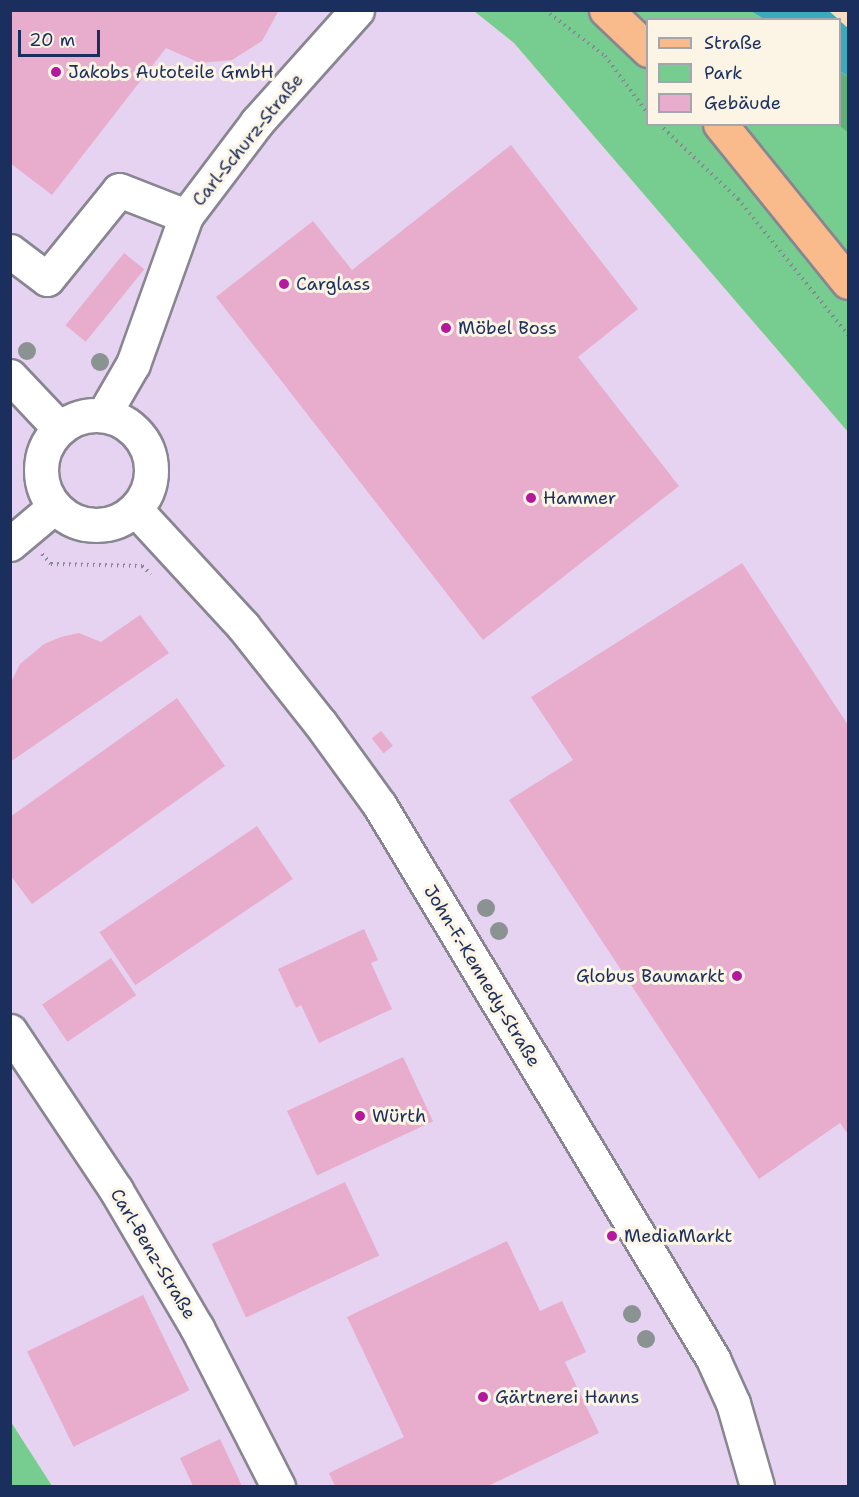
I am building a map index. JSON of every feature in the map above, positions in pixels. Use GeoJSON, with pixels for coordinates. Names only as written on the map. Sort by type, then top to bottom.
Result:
{"type":"FeatureCollection","features":[{"type":"Feature","properties":{"kind":"main road"},"geometry":{"type":"LineString","coordinates":[[606,10],[646,48]]}},
{"type":"Feature","properties":{"kind":"main road"},"geometry":{"type":"LineString","coordinates":[[722,126],[849,282]]}},
{"type":"Feature","properties":{"kind":"street","name":"Carl-Schurz-Straße"},"geometry":{"type":"LineString","coordinates":[[104,414],[133,364],[186,216],[257,122],[357,10]]}},
{"type":"Feature","properties":{"kind":"street"},"geometry":{"type":"LineString","coordinates":[[10,251],[47,279],[119,190],[186,216]]}},
{"type":"Feature","properties":{"kind":"street"},"geometry":{"type":"LineString","coordinates":[[10,376],[59,428]]}},
{"type":"Feature","properties":{"kind":"street"},"geometry":{"type":"LineString","coordinates":[[104,414],[127,423],[144,441],[152,464],[149,489],[136,510],[117,522],[94,526],[72,521],[54,507],[43,488],[40,466],[46,445],[59,428],[80,417],[104,414]]}},
{"type":"Feature","properties":{"kind":"street"},"geometry":{"type":"LineString","coordinates":[[16,539],[54,507]]}},
{"type":"Feature","properties":{"kind":"street","name":"John-F.-Kennedy-Straße"},"geometry":{"type":"LineString","coordinates":[[136,510],[243,626],[320,723],[380,806],[713,1359],[733,1403],[757,1486]]}},
{"type":"Feature","properties":{"kind":"street","name":"Carl-Benz-Straße"},"geometry":{"type":"LineString","coordinates":[[10,1031],[116,1190],[192,1318],[278,1486]]}},
{"type":"Feature","properties":{"kind":"path"},"geometry":{"type":"LineString","coordinates":[[545,10],[605,56],[646,111]]}},
{"type":"Feature","properties":{"kind":"path"},"geometry":{"type":"LineString","coordinates":[[661,126],[738,199],[849,335]]}},
{"type":"Feature","properties":{"kind":"path"},"geometry":{"type":"LineString","coordinates":[[16,539],[51,564],[142,566],[158,579]]}},
{"type":"Feature","properties":{"kind":"shaded area"},"geometry":{"type":"Polygon","coordinates":[[[11,11],[474,11],[514,43],[848,432],[848,1486],[52,1486],[11,1422],[11,11]]]}},
{"type":"Feature","properties":{"kind":"green space"},"geometry":{"type":"Polygon","coordinates":[[[751,10],[763,18],[646,18],[646,126],[841,126],[848,133],[848,432],[514,43],[474,11],[751,10]]]}},
{"type":"Feature","properties":{"kind":"green space"},"geometry":{"type":"Polygon","coordinates":[[[841,72],[848,77],[848,133],[840,126],[841,72]]]}},
{"type":"Feature","properties":{"kind":"green space"},"geometry":{"type":"Polygon","coordinates":[[[11,1422],[52,1486],[11,1486],[11,1422]]]}},
{"type":"Feature","properties":{"kind":"water"},"geometry":{"type":"Polygon","coordinates":[[[751,11],[829,11],[837,18],[762,18],[751,11]]]}},
{"type":"Feature","properties":{"kind":"water"},"geometry":{"type":"Polygon","coordinates":[[[841,22],[848,28],[848,77],[841,72],[841,22]]]}},
{"type":"Feature","properties":{"kind":"building"},"geometry":{"type":"Polygon","coordinates":[[[10,10],[279,10],[262,41],[232,60],[200,63],[166,48],[52,195],[10,163],[10,10]]]}},
{"type":"Feature","properties":{"kind":"building"},"geometry":{"type":"Polygon","coordinates":[[[511,145],[638,309],[578,357],[679,486],[483,640],[216,297],[313,221],[352,270],[511,145]]]}},
{"type":"Feature","properties":{"kind":"building"},"geometry":{"type":"Polygon","coordinates":[[[124,253],[144,269],[86,342],[65,325],[124,253]]]}},
{"type":"Feature","properties":{"kind":"building","name":"Globus Baumarkt"},"geometry":{"type":"Polygon","coordinates":[[[742,563],[848,725],[848,1134],[840,1123],[759,1179],[509,800],[573,760],[531,697],[742,563]]]}},
{"type":"Feature","properties":{"kind":"building"},"geometry":{"type":"Polygon","coordinates":[[[140,615],[169,653],[10,762],[10,684],[20,664],[44,644],[61,637],[79,633],[101,642],[140,615]]]}},
{"type":"Feature","properties":{"kind":"building"},"geometry":{"type":"Polygon","coordinates":[[[177,698],[225,766],[32,904],[10,875],[10,817],[177,698]]]}},
{"type":"Feature","properties":{"kind":"building"},"geometry":{"type":"Polygon","coordinates":[[[381,731],[393,746],[384,753],[372,739],[381,731]]]}},
{"type":"Feature","properties":{"kind":"building"},"geometry":{"type":"Polygon","coordinates":[[[257,826],[293,879],[135,985],[99,932],[257,826]]]}},
{"type":"Feature","properties":{"kind":"building"},"geometry":{"type":"Polygon","coordinates":[[[364,929],[378,960],[371,963],[392,1009],[319,1043],[301,1005],[296,1008],[278,969],[364,929]]]}},
{"type":"Feature","properties":{"kind":"building"},"geometry":{"type":"Polygon","coordinates":[[[111,958],[136,995],[67,1042],[42,1004],[111,958]]]}},
{"type":"Feature","properties":{"kind":"building","name":"Würth"},"geometry":{"type":"Polygon","coordinates":[[[403,1057],[433,1121],[317,1175],[287,1111],[403,1057]]]}},
{"type":"Feature","properties":{"kind":"building"},"geometry":{"type":"Polygon","coordinates":[[[345,1182],[379,1255],[246,1318],[212,1244],[345,1182]]]}},
{"type":"Feature","properties":{"kind":"building","name":"Gärtnerei Hanns"},"geometry":{"type":"Polygon","coordinates":[[[507,1241],[540,1311],[562,1301],[586,1352],[565,1362],[599,1433],[488,1486],[335,1486],[329,1473],[404,1437],[347,1317],[507,1241]]]}},
{"type":"Feature","properties":{"kind":"building"},"geometry":{"type":"Polygon","coordinates":[[[143,1295],[189,1390],[74,1447],[27,1352],[143,1295]]]}},
{"type":"Feature","properties":{"kind":"building"},"geometry":{"type":"Polygon","coordinates":[[[220,1439],[242,1486],[193,1486],[180,1458],[220,1439]]]}},
{"type":"Feature","properties":{"kind":"place","name":"Jakobs Autoteile GmbH"},"geometry":{"type":"Point","coordinates":[56,72]}},
{"type":"Feature","properties":{"kind":"place","name":"Carglass"},"geometry":{"type":"Point","coordinates":[284,284]}},
{"type":"Feature","properties":{"kind":"place","name":"Möbel Boss"},"geometry":{"type":"Point","coordinates":[446,328]}},
{"type":"Feature","properties":{"kind":"place","name":"Hammer"},"geometry":{"type":"Point","coordinates":[531,498]}},
{"type":"Feature","properties":{"kind":"place","name":"Globus Baumarkt"},"geometry":{"type":"Point","coordinates":[737,976]}},
{"type":"Feature","properties":{"kind":"place","name":"Würth"},"geometry":{"type":"Point","coordinates":[360,1116]}},
{"type":"Feature","properties":{"kind":"place","name":"MediaMarkt"},"geometry":{"type":"Point","coordinates":[612,1236]}},
{"type":"Feature","properties":{"kind":"place","name":"Gärtnerei Hanns"},"geometry":{"type":"Point","coordinates":[483,1397]}}]}
